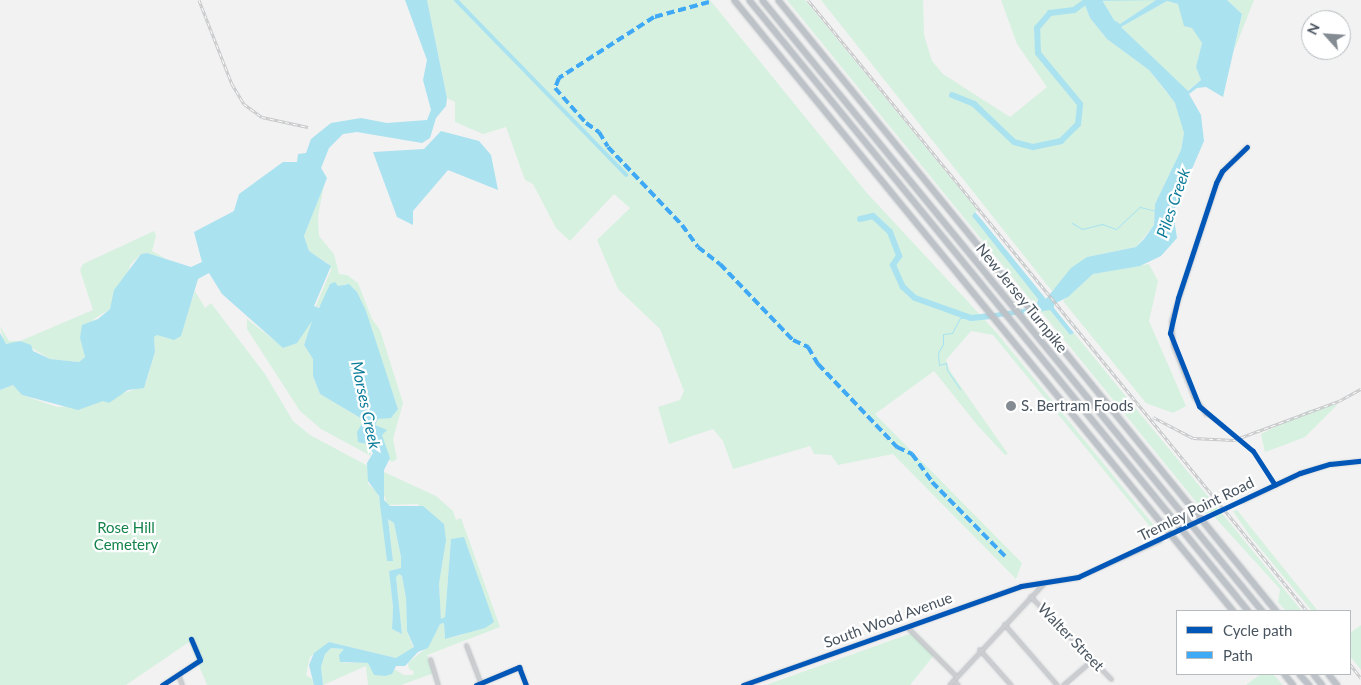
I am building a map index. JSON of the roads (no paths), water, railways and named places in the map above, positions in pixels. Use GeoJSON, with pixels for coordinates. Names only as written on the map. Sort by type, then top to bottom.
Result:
{"type":"FeatureCollection","features":[{"type":"Feature","properties":{"kind":"highway"},"geometry":{"type":"LineString","coordinates":[[734,0],[1232,610]]}},
{"type":"Feature","properties":{"kind":"highway","name":"New Jersey Turnpike"},"geometry":{"type":"LineString","coordinates":[[749,0],[1247,610]]}},
{"type":"Feature","properties":{"kind":"highway","name":"New Jersey Turnpike"},"geometry":{"type":"LineString","coordinates":[[762,0],[1261,610]]}},
{"type":"Feature","properties":{"kind":"highway","name":"New Jersey Turnpike"},"geometry":{"type":"LineString","coordinates":[[778,0],[1275,610]]}},
{"type":"Feature","properties":{"kind":"highway"},"geometry":{"type":"LineString","coordinates":[[1285,675],[1293,685]]}},
{"type":"Feature","properties":{"kind":"highway"},"geometry":{"type":"LineString","coordinates":[[1300,675],[1309,685]]}},
{"type":"Feature","properties":{"kind":"highway"},"geometry":{"type":"LineString","coordinates":[[1314,675],[1322,685]]}},
{"type":"Feature","properties":{"kind":"highway"},"geometry":{"type":"LineString","coordinates":[[1329,675],[1337,685]]}},
{"type":"Feature","properties":{"kind":"street"},"geometry":{"type":"LineString","coordinates":[[1246,148],[1222,171],[1216,183],[1171,321],[1173,345],[1194,397],[1206,414],[1253,451],[1275,485]]}},
{"type":"Feature","properties":{"kind":"street","name":"Tremley Point Road"},"geometry":{"type":"LineString","coordinates":[[1043,584],[1078,577],[1275,485],[1321,466],[1361,461]]}},
{"type":"Feature","properties":{"kind":"street"},"geometry":{"type":"LineString","coordinates":[[949,685],[980,649],[1043,584]]}},
{"type":"Feature","properties":{"kind":"street","name":"South Wood Avenue"},"geometry":{"type":"LineString","coordinates":[[743,685],[1021,586],[1043,584]]}},
{"type":"Feature","properties":{"kind":"street","name":"Walter Street"},"geometry":{"type":"LineString","coordinates":[[1030,596],[1111,679]]}},
{"type":"Feature","properties":{"kind":"street"},"geometry":{"type":"LineString","coordinates":[[1004,624],[1058,685]]}},
{"type":"Feature","properties":{"kind":"street"},"geometry":{"type":"LineString","coordinates":[[907,627],[954,678],[958,685]]}},
{"type":"Feature","properties":{"kind":"street"},"geometry":{"type":"LineString","coordinates":[[162,685],[200,660],[191,639]]}},
{"type":"Feature","properties":{"kind":"street"},"geometry":{"type":"LineString","coordinates":[[466,645],[479,684],[519,667],[526,685]]}},
{"type":"Feature","properties":{"kind":"street"},"geometry":{"type":"LineString","coordinates":[[980,649],[1011,685]]}},
{"type":"Feature","properties":{"kind":"street"},"geometry":{"type":"LineString","coordinates":[[430,659],[438,685]]}},
{"type":"Feature","properties":{"kind":"street"},"geometry":{"type":"LineString","coordinates":[[1063,685],[1093,659]]}},
{"type":"Feature","properties":{"kind":"street"},"geometry":{"type":"LineString","coordinates":[[178,674],[182,685]]}},
{"type":"Feature","properties":{"kind":"water","name":"Morses Creek"},"geometry":{"type":"Polygon","coordinates":[[[405,0],[427,0],[447,98],[446,106],[436,118],[430,138],[422,143],[357,132],[343,134],[329,148],[321,168],[327,178],[304,236],[309,251],[331,266],[314,306],[319,308],[330,284],[335,282],[338,286],[349,284],[357,292],[366,311],[398,409],[391,418],[378,419],[375,425],[387,430],[382,435],[390,458],[384,470],[384,500],[390,506],[423,506],[444,524],[446,540],[439,584],[441,619],[445,617],[451,539],[464,537],[494,622],[485,628],[445,639],[444,623],[440,624],[428,648],[418,652],[405,666],[396,666],[392,674],[385,676],[374,675],[368,663],[340,662],[339,655],[344,649],[331,648],[325,654],[321,667],[323,685],[314,685],[309,665],[314,653],[329,642],[396,658],[414,647],[407,631],[406,598],[402,576],[399,574],[396,577],[402,634],[392,629],[393,607],[389,571],[401,568],[401,557],[394,523],[388,519],[393,561],[387,561],[379,496],[368,481],[367,463],[373,453],[367,444],[358,442],[357,432],[364,420],[320,394],[313,376],[313,359],[304,345],[312,321],[297,343],[283,348],[222,294],[209,273],[198,279],[181,336],[174,340],[157,335],[154,337],[155,352],[144,388],[128,390],[109,403],[103,401],[78,410],[22,395],[13,385],[0,390],[0,333],[6,344],[20,341],[31,345],[33,351],[50,359],[79,362],[85,357],[80,338],[82,325],[98,319],[110,309],[114,290],[141,254],[147,253],[191,267],[202,262],[194,232],[234,211],[239,194],[283,162],[297,162],[298,154],[306,153],[311,139],[331,123],[361,118],[387,123],[427,120],[431,110],[423,80],[427,60],[405,0]]]}},
{"type":"Feature","properties":{"kind":"water"},"geometry":{"type":"Polygon","coordinates":[[[1083,0],[1102,0],[1114,20],[1120,24],[1156,0],[1227,0],[1242,14],[1223,97],[1206,87],[1197,88],[1189,94],[1201,115],[1204,141],[1173,213],[1177,238],[1161,256],[1140,266],[1093,274],[1068,297],[1054,304],[1054,308],[1074,333],[1070,335],[1050,310],[986,319],[981,315],[1036,307],[1038,299],[972,216],[975,212],[1046,299],[1071,268],[1087,257],[1136,247],[1144,239],[1154,225],[1155,204],[1181,150],[1184,133],[1175,103],[1149,70],[1107,39],[1090,18],[1083,0]],[[1167,1],[1121,27],[1188,91],[1201,80],[1196,67],[1202,43],[1192,28],[1184,26],[1178,4],[1167,1]]]}},
{"type":"Feature","properties":{"kind":"water"},"geometry":{"type":"Polygon","coordinates":[[[441,131],[479,141],[491,155],[498,190],[448,170],[413,211],[413,225],[397,217],[373,152],[424,149],[441,131]]]}},
{"type":"Feature","properties":{"kind":"waterway"},"geometry":{"type":"LineString","coordinates":[[456,0],[626,175]]}},
{"type":"Feature","properties":{"kind":"waterway"},"geometry":{"type":"LineString","coordinates":[[952,95],[974,104],[1014,142],[1033,147],[1061,141],[1078,124],[1080,104],[1038,53],[1037,28],[1050,13],[1074,10],[1088,0]]}},
{"type":"Feature","properties":{"kind":"waterway"},"geometry":{"type":"LineString","coordinates":[[1072,223],[1082,229],[1102,224],[1116,229],[1140,207],[1156,211]]}},
{"type":"Feature","properties":{"kind":"waterway","name":"Piles Creek"},"geometry":{"type":"LineString","coordinates":[[860,219],[873,216],[890,232],[899,256],[893,265],[903,287],[915,298],[971,318],[991,316]]}},
{"type":"Feature","properties":{"kind":"waterway"},"geometry":{"type":"LineString","coordinates":[[960,389],[947,370],[946,363],[939,365],[938,353],[943,344],[943,334],[952,333],[960,318],[969,317]]}},
{"type":"Feature","properties":{"kind":"railway"},"geometry":{"type":"LineString","coordinates":[[199,0],[232,84],[244,104],[262,117],[308,127]]}},
{"type":"Feature","properties":{"kind":"railway"},"geometry":{"type":"LineString","coordinates":[[808,0],[1306,610]]}},
{"type":"Feature","properties":{"kind":"railway"},"geometry":{"type":"LineString","coordinates":[[1153,417],[1193,438],[1234,440],[1339,401],[1361,389]]}},
{"type":"Feature","properties":{"kind":"railway"},"geometry":{"type":"LineString","coordinates":[[1351,665],[1361,678]]}},
{"type":"Feature","properties":{"kind":"place","name":"S. Bertram Foods"},"geometry":{"type":"Point","coordinates":[1011,406]}},
{"type":"Feature","properties":{"kind":"park label","name":"Rose Hill Cemetery"},"geometry":{"type":"Point","coordinates":[126,536]}}]}
